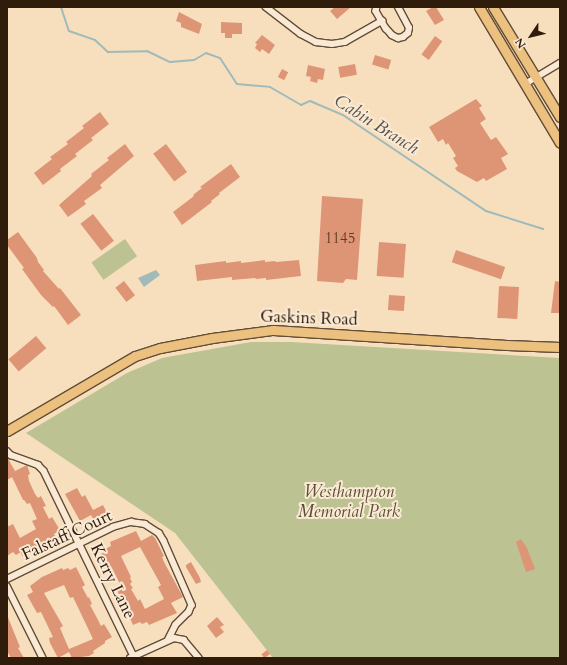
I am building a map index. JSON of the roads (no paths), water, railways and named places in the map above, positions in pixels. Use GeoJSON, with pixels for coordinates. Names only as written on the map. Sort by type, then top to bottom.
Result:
{"type":"FeatureCollection","features":[{"type":"Feature","properties":{"kind":"main road"},"geometry":{"type":"LineString","coordinates":[[478,7],[560,142]]}},
{"type":"Feature","properties":{"kind":"main road"},"geometry":{"type":"LineString","coordinates":[[494,7],[560,117]]}},
{"type":"Feature","properties":{"kind":"main road","name":"Gaskins Road"},"geometry":{"type":"LineString","coordinates":[[7,431],[135,356],[160,348],[212,338],[273,330],[560,347]]}},
{"type":"Feature","properties":{"kind":"street"},"geometry":{"type":"LineString","coordinates":[[266,7],[301,34],[316,42],[332,44],[345,42],[382,20]]}},
{"type":"Feature","properties":{"kind":"street"},"geometry":{"type":"LineString","coordinates":[[377,7],[376,11],[392,35],[398,38],[403,37],[408,33],[407,22],[398,7]]}},
{"type":"Feature","properties":{"kind":"street"},"geometry":{"type":"LineString","coordinates":[[525,84],[560,63]]}},
{"type":"Feature","properties":{"kind":"street","name":"Kerry Lane"},"geometry":{"type":"LineString","coordinates":[[7,451],[11,455],[28,460],[41,468],[79,544],[132,657]]}},
{"type":"Feature","properties":{"kind":"street","name":"Falstaff Court"},"geometry":{"type":"LineString","coordinates":[[7,579],[113,527],[131,522],[145,524],[159,533],[192,605],[190,612],[176,625],[169,639]]}},
{"type":"Feature","properties":{"kind":"street"},"geometry":{"type":"LineString","coordinates":[[7,586],[43,658]]}},
{"type":"Feature","properties":{"kind":"street"},"geometry":{"type":"LineString","coordinates":[[132,657],[169,639],[180,639],[190,647],[199,658]]}},
{"type":"Feature","properties":{"kind":"water"},"geometry":{"type":"Polygon","coordinates":[[[156,270],[160,275],[144,287],[138,278],[156,270]]]}},
{"type":"Feature","properties":{"kind":"waterway","name":"Cabin Branch"},"geometry":{"type":"LineString","coordinates":[[61,7],[69,31],[95,40],[108,52],[147,51],[170,62],[194,60],[206,53],[220,58],[237,84],[270,87],[301,105],[310,101],[343,115],[486,211],[543,229]]}},
{"type":"Feature","properties":{"kind":"park label","name":"Westhampton Memorial Park"},"geometry":{"type":"Point","coordinates":[349,502]}}]}
